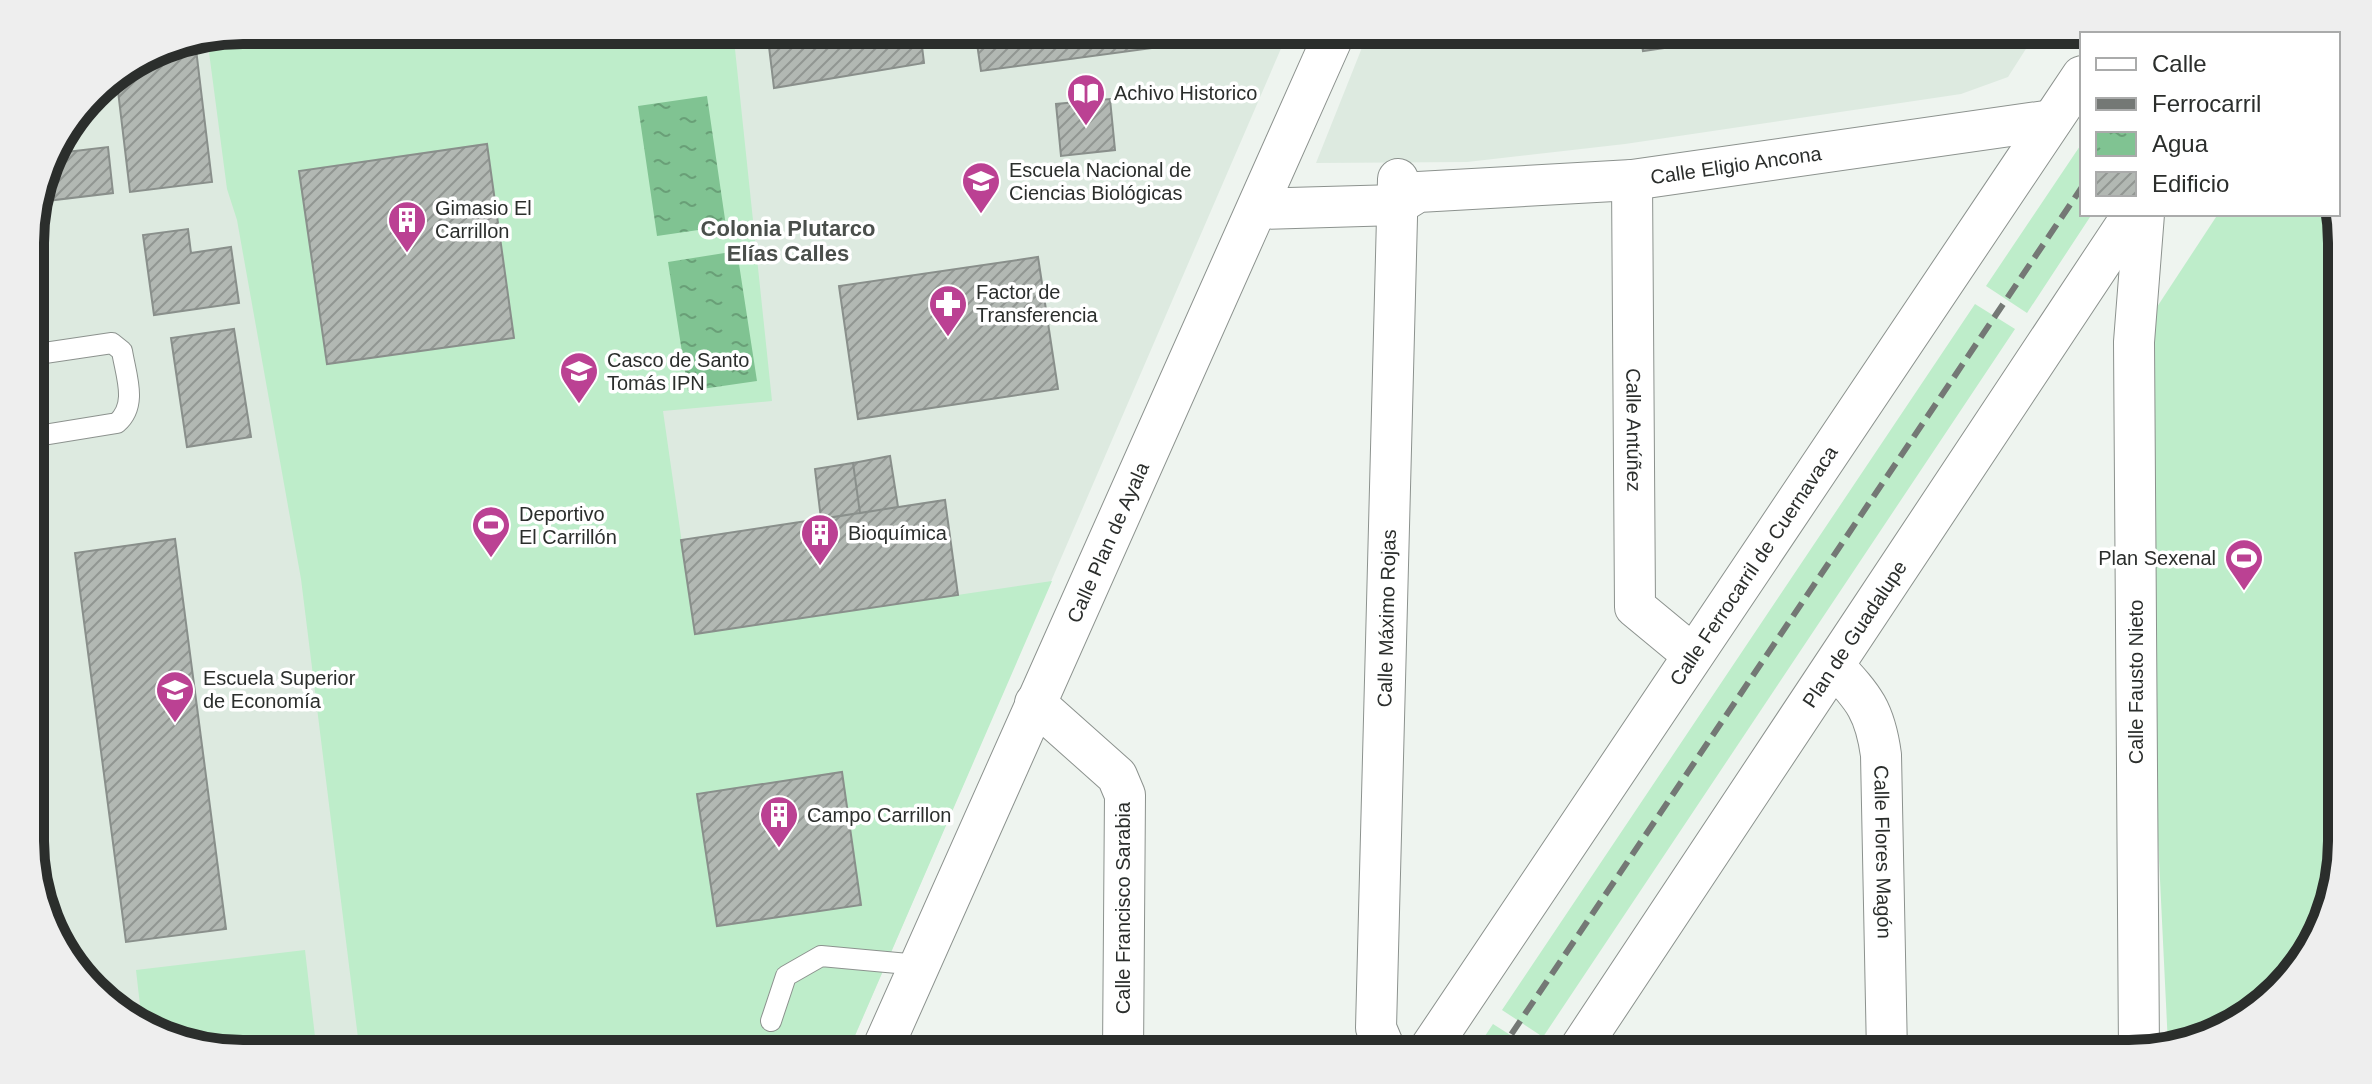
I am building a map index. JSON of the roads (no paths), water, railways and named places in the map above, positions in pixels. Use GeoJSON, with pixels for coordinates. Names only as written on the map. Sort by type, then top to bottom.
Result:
{"type":"FeatureCollection","features":[{"type":"Feature","properties":{"kind":"street","name":"Calle Plan de Ayala"},"geometry":{"type":"LineString","coordinates":[[886,1040],[1330,44]]}},
{"type":"Feature","properties":{"kind":"street","name":"Calle Ferrocarril de Cuernavaca"},"geometry":{"type":"LineString","coordinates":[[1435,1040],[2080,79]]}},
{"type":"Feature","properties":{"kind":"street","name":"Calle Eligio Ancona"},"geometry":{"type":"LineString","coordinates":[[1263,194],[1404,192],[1632,180],[2052,120]]}},
{"type":"Feature","properties":{"kind":"street","name":"Calle Antúñez"},"geometry":{"type":"LineString","coordinates":[[1632,180],[1635,607],[1693,655]]}},
{"type":"Feature","properties":{"kind":"street","name":"Calle Máximo Rojas"},"geometry":{"type":"LineString","coordinates":[[1381,1040],[1376,1028],[1404,192]]}},
{"type":"Feature","properties":{"kind":"street","name":"Plan de Guadalupe"},"geometry":{"type":"LineString","coordinates":[[1586,1040],[2132,216]]}},
{"type":"Feature","properties":{"kind":"street","name":"Calle Fausto Nieto"},"geometry":{"type":"LineString","coordinates":[[2139,1040],[2134,342],[2144,216]]}},
{"type":"Feature","properties":{"kind":"street","name":"Calle Flores Magón"},"geometry":{"type":"LineString","coordinates":[[1834,666],[1868,705],[1877,728],[1881,755],[1887,1040]]}},
{"type":"Feature","properties":{"kind":"street","name":"Calle Francisco Sarabia"},"geometry":{"type":"LineString","coordinates":[[1035,703],[1117,776],[1125,795],[1123,1040]]}},
{"type":"Feature","properties":{"kind":"lane"},"geometry":{"type":"LineString","coordinates":[[44,353],[112,343],[122,351],[130,403],[126,415],[117,423],[44,435]]}},
{"type":"Feature","properties":{"kind":"lane"},"geometry":{"type":"LineString","coordinates":[[771,1021],[786,976],[821,956],[919,965]]}},
{"type":"Feature","properties":{"kind":"water"},"geometry":{"type":"Polygon","coordinates":[[[707,96],[726,226],[657,236],[638,106],[707,96]]]}},
{"type":"Feature","properties":{"kind":"water"},"geometry":{"type":"Polygon","coordinates":[[[737,251],[757,381],[688,391],[668,262],[737,251]]]}},
{"type":"Feature","properties":{"kind":"railway"},"geometry":{"type":"LineString","coordinates":[[1507,1040],[2080,190]]}},
{"type":"Feature","properties":{"kind":"place","name":"Achivo Historico"},"geometry":{"type":"Point","coordinates":[1086,127]}},
{"type":"Feature","properties":{"kind":"place","name":"Escuela Nacional de Ciencias Biológicas"},"geometry":{"type":"Point","coordinates":[981,215]}},
{"type":"Feature","properties":{"kind":"place","name":"Gimasio El Carrillon"},"geometry":{"type":"Point","coordinates":[407,254]}},
{"type":"Feature","properties":{"kind":"place","name":"Factor de Transferencia"},"geometry":{"type":"Point","coordinates":[948,338]}},
{"type":"Feature","properties":{"kind":"place","name":"Casco de Santo Tomás IPN"},"geometry":{"type":"Point","coordinates":[579,405]}},
{"type":"Feature","properties":{"kind":"place","name":"Deportivo El Carrillón"},"geometry":{"type":"Point","coordinates":[491,559]}},
{"type":"Feature","properties":{"kind":"place","name":"Bioquímica"},"geometry":{"type":"Point","coordinates":[820,567]}},
{"type":"Feature","properties":{"kind":"place","name":"Plan Sexenal"},"geometry":{"type":"Point","coordinates":[2244,592]}},
{"type":"Feature","properties":{"kind":"place","name":"Escuela Superior de Economía"},"geometry":{"type":"Point","coordinates":[175,724]}},
{"type":"Feature","properties":{"kind":"place","name":"Campo Carrillon"},"geometry":{"type":"Point","coordinates":[779,849]}},
{"type":"Feature","properties":{"kind":"district","name":"Colonia Plutarco Elías Calles"},"geometry":{"type":"Point","coordinates":[788,240]}}]}
